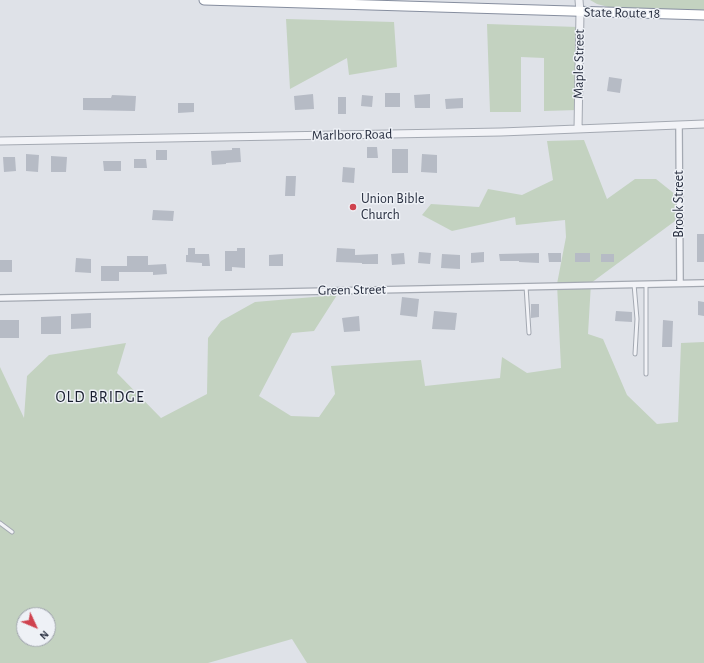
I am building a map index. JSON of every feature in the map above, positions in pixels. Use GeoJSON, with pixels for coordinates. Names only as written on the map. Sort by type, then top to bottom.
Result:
{"type":"FeatureCollection","features":[{"type":"Feature","properties":{"kind":"highway","name":"State Route 18"},"geometry":{"type":"LineString","coordinates":[[204,0],[704,15]]}},
{"type":"Feature","properties":{"kind":"street","name":"Maple Street"},"geometry":{"type":"LineString","coordinates":[[578,129],[579,0]]}},
{"type":"Feature","properties":{"kind":"street","name":"Marlboro Road"},"geometry":{"type":"LineString","coordinates":[[0,141],[501,132],[704,124]]}},
{"type":"Feature","properties":{"kind":"street","name":"Brook Street"},"geometry":{"type":"LineString","coordinates":[[679,125],[680,283]]}},
{"type":"Feature","properties":{"kind":"street","name":"Green Street"},"geometry":{"type":"LineString","coordinates":[[0,298],[704,283]]}},
{"type":"Feature","properties":{"kind":"lane"},"geometry":{"type":"LineString","coordinates":[[634,284],[637,319],[635,354]]}},
{"type":"Feature","properties":{"kind":"lane"},"geometry":{"type":"LineString","coordinates":[[646,284],[646,374]]}},
{"type":"Feature","properties":{"kind":"lane"},"geometry":{"type":"LineString","coordinates":[[526,286],[529,333]]}},
{"type":"Feature","properties":{"kind":"lane"},"geometry":{"type":"LineString","coordinates":[[0,523],[12,532]]}},
{"type":"Feature","properties":{"kind":"green space"},"geometry":{"type":"Polygon","coordinates":[[[590,0],[704,0],[704,11],[612,8],[597,4],[590,0]]]}},
{"type":"Feature","properties":{"kind":"green space"},"geometry":{"type":"Polygon","coordinates":[[[286,19],[394,22],[397,67],[349,75],[347,58],[290,89],[286,19]]]}},
{"type":"Feature","properties":{"kind":"green space"},"geometry":{"type":"Polygon","coordinates":[[[487,24],[578,27],[578,110],[544,111],[544,58],[521,57],[521,112],[490,112],[487,24]]]}},
{"type":"Feature","properties":{"kind":"green space"},"geometry":{"type":"Polygon","coordinates":[[[584,140],[607,199],[635,179],[656,179],[676,195],[675,221],[591,283],[588,334],[603,339],[627,395],[657,424],[678,422],[681,343],[704,342],[704,663],[307,663],[292,639],[208,663],[0,663],[0,367],[24,418],[27,376],[49,355],[126,343],[117,373],[161,418],[207,394],[208,338],[221,321],[255,302],[337,295],[314,331],[292,333],[259,396],[291,416],[319,417],[335,394],[331,366],[421,360],[425,386],[500,378],[502,357],[527,373],[561,368],[557,284],[566,237],[565,220],[516,225],[515,217],[452,231],[422,215],[431,204],[479,207],[488,189],[522,195],[553,180],[547,141],[584,140]]]}},
{"type":"Feature","properties":{"kind":"building"},"geometry":{"type":"Polygon","coordinates":[[[609,77],[622,79],[620,93],[607,91],[609,77]]]}},
{"type":"Feature","properties":{"kind":"building"},"geometry":{"type":"Polygon","coordinates":[[[385,93],[400,93],[400,107],[385,107],[385,93]]]}},
{"type":"Feature","properties":{"kind":"building"},"geometry":{"type":"Polygon","coordinates":[[[313,94],[314,109],[295,110],[294,96],[313,94]]]}},
{"type":"Feature","properties":{"kind":"building"},"geometry":{"type":"Polygon","coordinates":[[[430,94],[430,108],[415,108],[414,95],[430,94]]]}},
{"type":"Feature","properties":{"kind":"building"},"geometry":{"type":"Polygon","coordinates":[[[112,95],[136,96],[135,111],[83,110],[83,98],[111,98],[112,95]]]}},
{"type":"Feature","properties":{"kind":"building"},"geometry":{"type":"Polygon","coordinates":[[[362,95],[373,96],[372,107],[361,106],[362,95]]]}},
{"type":"Feature","properties":{"kind":"building"},"geometry":{"type":"Polygon","coordinates":[[[338,97],[346,97],[346,114],[338,114],[338,97]]]}},
{"type":"Feature","properties":{"kind":"building"},"geometry":{"type":"Polygon","coordinates":[[[463,98],[463,108],[446,109],[445,99],[463,98]]]}},
{"type":"Feature","properties":{"kind":"building"},"geometry":{"type":"Polygon","coordinates":[[[178,103],[194,103],[194,112],[178,113],[178,103]]]}},
{"type":"Feature","properties":{"kind":"building"},"geometry":{"type":"Polygon","coordinates":[[[367,147],[377,147],[378,158],[367,158],[367,147]]]}},
{"type":"Feature","properties":{"kind":"building"},"geometry":{"type":"Polygon","coordinates":[[[232,148],[240,148],[241,162],[212,165],[211,151],[232,150],[232,148]]]}},
{"type":"Feature","properties":{"kind":"building"},"geometry":{"type":"Polygon","coordinates":[[[392,149],[408,149],[408,173],[392,173],[392,149]]]}},
{"type":"Feature","properties":{"kind":"building"},"geometry":{"type":"Polygon","coordinates":[[[156,150],[167,150],[167,160],[156,160],[156,150]]]}},
{"type":"Feature","properties":{"kind":"building"},"geometry":{"type":"Polygon","coordinates":[[[26,154],[39,155],[38,172],[26,171],[26,154]]]}},
{"type":"Feature","properties":{"kind":"building"},"geometry":{"type":"Polygon","coordinates":[[[422,154],[437,155],[437,173],[421,172],[422,154]]]}},
{"type":"Feature","properties":{"kind":"building"},"geometry":{"type":"Polygon","coordinates":[[[51,156],[67,157],[66,172],[51,172],[51,156]]]}},
{"type":"Feature","properties":{"kind":"building"},"geometry":{"type":"Polygon","coordinates":[[[3,157],[15,157],[16,171],[4,172],[3,157]]]}},
{"type":"Feature","properties":{"kind":"building"},"geometry":{"type":"Polygon","coordinates":[[[134,159],[146,159],[147,168],[134,168],[134,159]]]}},
{"type":"Feature","properties":{"kind":"building"},"geometry":{"type":"Polygon","coordinates":[[[103,161],[121,161],[121,171],[104,171],[103,161]]]}},
{"type":"Feature","properties":{"kind":"building"},"geometry":{"type":"Polygon","coordinates":[[[343,167],[355,168],[354,183],[342,182],[343,167]]]}},
{"type":"Feature","properties":{"kind":"building"},"geometry":{"type":"Polygon","coordinates":[[[286,176],[296,176],[295,196],[285,196],[286,176]]]}},
{"type":"Feature","properties":{"kind":"building"},"geometry":{"type":"Polygon","coordinates":[[[153,210],[174,211],[173,221],[152,220],[153,210]]]}},
{"type":"Feature","properties":{"kind":"building"},"geometry":{"type":"Polygon","coordinates":[[[697,234],[704,234],[704,262],[697,262],[697,234]]]}},
{"type":"Feature","properties":{"kind":"building"},"geometry":{"type":"Polygon","coordinates":[[[188,248],[195,248],[195,254],[209,254],[210,266],[202,266],[202,263],[186,262],[188,248]]]}},
{"type":"Feature","properties":{"kind":"building"},"geometry":{"type":"Polygon","coordinates":[[[237,248],[245,248],[245,268],[232,267],[232,271],[225,271],[225,251],[237,251],[237,248]]]}},
{"type":"Feature","properties":{"kind":"building"},"geometry":{"type":"Polygon","coordinates":[[[337,248],[355,249],[355,255],[378,254],[378,264],[336,262],[337,248]]]}},
{"type":"Feature","properties":{"kind":"building"},"geometry":{"type":"Polygon","coordinates":[[[419,252],[431,253],[430,264],[418,263],[419,252]]]}},
{"type":"Feature","properties":{"kind":"building"},"geometry":{"type":"Polygon","coordinates":[[[484,252],[484,262],[471,263],[471,253],[484,252]]]}},
{"type":"Feature","properties":{"kind":"building"},"geometry":{"type":"Polygon","coordinates":[[[404,253],[405,264],[392,265],[391,254],[404,253]]]}},
{"type":"Feature","properties":{"kind":"building"},"geometry":{"type":"Polygon","coordinates":[[[539,253],[539,263],[500,261],[499,254],[539,253]]]}},
{"type":"Feature","properties":{"kind":"building"},"geometry":{"type":"Polygon","coordinates":[[[548,253],[561,253],[561,262],[549,262],[548,253]]]}},
{"type":"Feature","properties":{"kind":"building"},"geometry":{"type":"Polygon","coordinates":[[[575,253],[590,253],[590,262],[575,262],[575,253]]]}},
{"type":"Feature","properties":{"kind":"building"},"geometry":{"type":"Polygon","coordinates":[[[283,254],[283,266],[269,266],[269,255],[283,254]]]}},
{"type":"Feature","properties":{"kind":"building"},"geometry":{"type":"Polygon","coordinates":[[[442,254],[460,255],[460,269],[441,268],[442,254]]]}},
{"type":"Feature","properties":{"kind":"building"},"geometry":{"type":"Polygon","coordinates":[[[601,254],[614,254],[614,262],[601,262],[601,254]]]}},
{"type":"Feature","properties":{"kind":"building"},"geometry":{"type":"Polygon","coordinates":[[[127,256],[148,256],[148,265],[166,264],[167,274],[153,275],[153,272],[119,272],[119,281],[101,281],[101,266],[127,266],[127,256]]]}},
{"type":"Feature","properties":{"kind":"building"},"geometry":{"type":"Polygon","coordinates":[[[76,258],[91,259],[91,273],[75,272],[76,258]]]}},
{"type":"Feature","properties":{"kind":"building"},"geometry":{"type":"Polygon","coordinates":[[[0,260],[12,260],[12,272],[0,272],[0,260]]]}},
{"type":"Feature","properties":{"kind":"building"},"geometry":{"type":"Polygon","coordinates":[[[402,297],[419,299],[417,317],[400,315],[402,297]]]}},
{"type":"Feature","properties":{"kind":"building"},"geometry":{"type":"Polygon","coordinates":[[[698,301],[704,302],[704,316],[698,315],[698,301]]]}},
{"type":"Feature","properties":{"kind":"building"},"geometry":{"type":"Polygon","coordinates":[[[531,304],[539,304],[539,317],[531,318],[531,304]]]}},
{"type":"Feature","properties":{"kind":"building"},"geometry":{"type":"Polygon","coordinates":[[[434,311],[457,313],[455,330],[432,329],[434,311]]]}},
{"type":"Feature","properties":{"kind":"building"},"geometry":{"type":"Polygon","coordinates":[[[616,311],[632,312],[632,322],[615,321],[616,311]]]}},
{"type":"Feature","properties":{"kind":"building"},"geometry":{"type":"Polygon","coordinates":[[[91,313],[91,328],[71,329],[71,314],[91,313]]]}},
{"type":"Feature","properties":{"kind":"building"},"geometry":{"type":"Polygon","coordinates":[[[61,316],[61,334],[41,334],[41,317],[61,316]]]}},
{"type":"Feature","properties":{"kind":"building"},"geometry":{"type":"Polygon","coordinates":[[[359,316],[360,331],[344,332],[342,318],[359,316]]]}},
{"type":"Feature","properties":{"kind":"building"},"geometry":{"type":"Polygon","coordinates":[[[0,320],[19,320],[19,338],[0,338],[0,320]]]}},
{"type":"Feature","properties":{"kind":"building"},"geometry":{"type":"Polygon","coordinates":[[[663,320],[673,321],[672,347],[662,347],[663,320]]]}},
{"type":"Feature","properties":{"kind":"place","name":"Union Bible Church"},"geometry":{"type":"Point","coordinates":[353,207]}},
{"type":"Feature","properties":{"kind":"district","name":"OLD BRIDGE"},"geometry":{"type":"Point","coordinates":[100,397]}}]}
